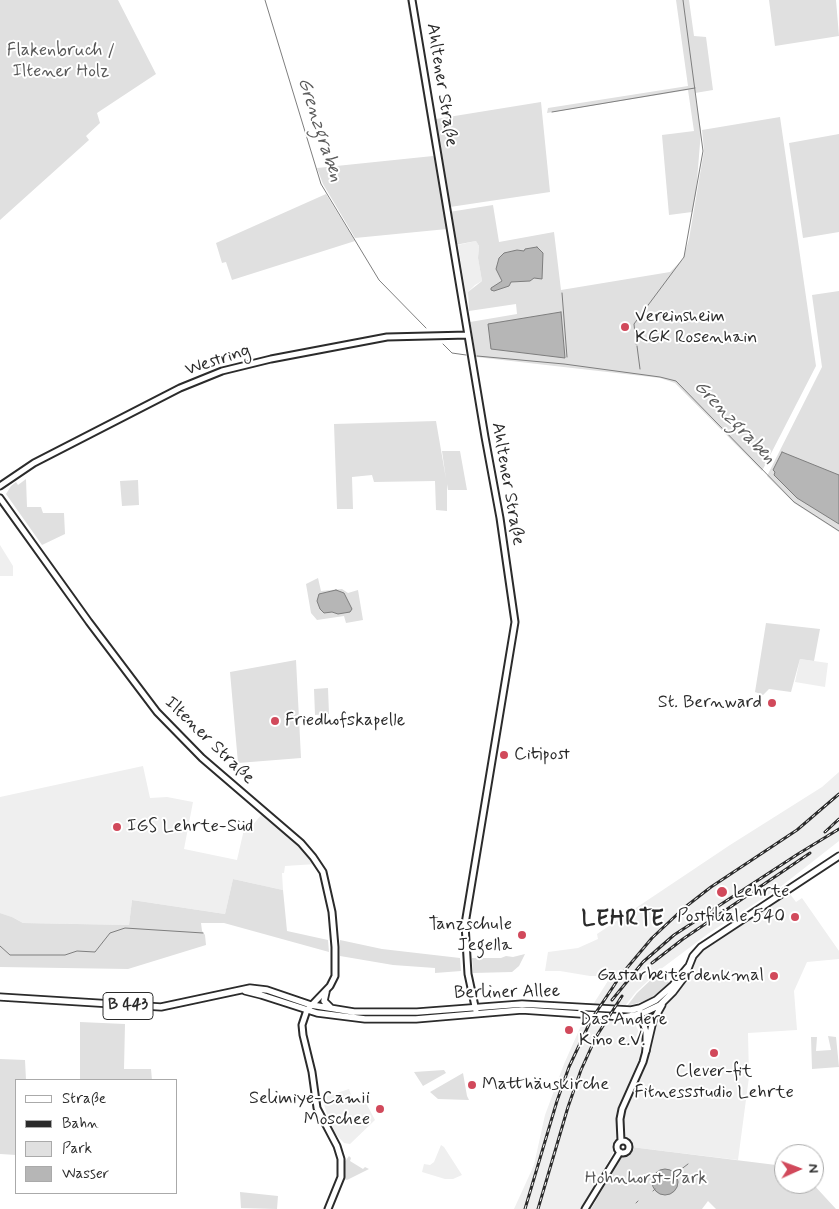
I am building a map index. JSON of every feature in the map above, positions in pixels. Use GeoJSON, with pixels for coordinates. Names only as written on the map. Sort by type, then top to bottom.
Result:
{"type":"FeatureCollection","features":[{"type":"Feature","properties":{"kind":"main road","name":"B 443"},"geometry":{"type":"LineString","coordinates":[[641,1011],[664,1001],[682,980],[693,956],[701,947],[839,856]]}},
{"type":"Feature","properties":{"kind":"main road","name":"Berliner Allee"},"geometry":{"type":"LineString","coordinates":[[309,1008],[340,1011],[396,1012],[541,1010],[617,1016],[641,1011],[660,997],[688,967]]}},
{"type":"Feature","properties":{"kind":"main road","name":"B 443"},"geometry":{"type":"LineString","coordinates":[[0,997],[161,1007],[238,991],[254,993],[309,1008]]}},
{"type":"Feature","properties":{"kind":"main road"},"geometry":{"type":"LineString","coordinates":[[326,992],[324,1000],[326,1004],[340,1011]]}},
{"type":"Feature","properties":{"kind":"main road"},"geometry":{"type":"LineString","coordinates":[[646,1051],[653,1021],[664,1001]]}},
{"type":"Feature","properties":{"kind":"main road","name":"Berliner Allee"},"geometry":{"type":"LineString","coordinates":[[309,1008],[330,1016],[365,1019],[416,1018],[476,1010]]}},
{"type":"Feature","properties":{"kind":"street","name":"Ahltener Straße"},"geometry":{"type":"LineString","coordinates":[[412,0],[500,518],[515,622],[465,924],[468,974],[476,1010]]}},
{"type":"Feature","properties":{"kind":"street","name":"Westring"},"geometry":{"type":"LineString","coordinates":[[0,486],[34,462],[180,388],[222,371],[271,359],[387,337],[468,335]]}},
{"type":"Feature","properties":{"kind":"street","name":"Iltener Straße"},"geometry":{"type":"LineString","coordinates":[[0,498],[102,640],[157,712],[194,750],[295,838],[319,864],[326,880],[330,900],[335,947],[335,976],[326,992],[309,1008]]}},
{"type":"Feature","properties":{"kind":"street"},"geometry":{"type":"LineString","coordinates":[[309,1008],[302,1021],[302,1035],[312,1072],[317,1108],[340,1153],[342,1170],[328,1209]]}},
{"type":"Feature","properties":{"kind":"street"},"geometry":{"type":"LineString","coordinates":[[620,1152],[616,1146],[621,1141],[620,1119],[622,1109],[646,1051],[646,1036],[641,1011]]}},
{"type":"Feature","properties":{"kind":"street"},"geometry":{"type":"LineString","coordinates":[[620,1152],[624,1153],[629,1148],[627,1142],[621,1141]]}},
{"type":"Feature","properties":{"kind":"street"},"geometry":{"type":"LineString","coordinates":[[584,1209],[620,1152]]}},
{"type":"Feature","properties":{"kind":"shaded area"},"geometry":{"type":"Polygon","coordinates":[[[476,241],[479,246],[478,258],[482,281],[468,292],[467,301],[458,245],[476,241]]]}},
{"type":"Feature","properties":{"kind":"shaded area"},"geometry":{"type":"Polygon","coordinates":[[[0,545],[13,566],[13,576],[0,576],[0,545]]]}},
{"type":"Feature","properties":{"kind":"shaded area"},"geometry":{"type":"Polygon","coordinates":[[[800,659],[828,663],[825,687],[795,682],[800,659]]]}},
{"type":"Feature","properties":{"kind":"shaded area"},"geometry":{"type":"Polygon","coordinates":[[[143,766],[150,798],[167,797],[193,802],[184,849],[237,860],[245,825],[251,827],[262,814],[297,844],[316,864],[285,866],[284,873],[282,873],[283,890],[233,879],[225,914],[132,900],[129,925],[23,923],[0,913],[0,797],[143,766]]]}},
{"type":"Feature","properties":{"kind":"shaded area"},"geometry":{"type":"Polygon","coordinates":[[[839,772],[839,841],[779,888],[709,933],[661,969],[636,992],[613,1021],[635,1024],[641,1036],[642,1047],[639,1059],[617,1110],[616,1137],[613,1144],[613,1153],[581,1209],[514,1209],[534,1165],[545,1115],[564,1064],[584,1019],[611,976],[590,976],[560,971],[545,971],[548,952],[578,948],[598,939],[597,934],[730,845],[822,787],[839,772]]]}},
{"type":"Feature","properties":{"kind":"shaded area"},"geometry":{"type":"Polygon","coordinates":[[[790,894],[796,902],[802,898],[839,951],[839,959],[807,962],[794,991],[797,1030],[748,1033],[749,1077],[738,1160],[631,1147],[631,1144],[623,1138],[622,1121],[625,1105],[645,1063],[650,1024],[697,954],[716,939],[790,894]]]}},
{"type":"Feature","properties":{"kind":"shaded area"},"geometry":{"type":"Polygon","coordinates":[[[349,1089],[353,1100],[364,1099],[375,1120],[350,1144],[344,1143],[332,1130],[322,1098],[349,1089]]]}},
{"type":"Feature","properties":{"kind":"shaded area"},"geometry":{"type":"Polygon","coordinates":[[[441,1145],[462,1175],[453,1179],[445,1179],[422,1172],[424,1164],[430,1165],[434,1162],[441,1145]]]}},
{"type":"Feature","properties":{"kind":"green space","name":"Flakenbruch / Iltener Holz"},"geometry":{"type":"Polygon","coordinates":[[[0,0],[118,0],[156,74],[97,113],[100,123],[86,136],[89,140],[0,220],[0,0]]]}},
{"type":"Feature","properties":{"kind":"green space"},"geometry":{"type":"Polygon","coordinates":[[[407,0],[410,0],[435,151],[432,148],[407,0]]]}},
{"type":"Feature","properties":{"kind":"green space"},"geometry":{"type":"Polygon","coordinates":[[[414,0],[416,0],[436,119],[541,102],[550,192],[450,207],[447,194],[449,193],[446,193],[442,164],[444,163],[441,163],[437,135],[439,134],[437,134],[414,0]]]}},
{"type":"Feature","properties":{"kind":"green space"},"geometry":{"type":"Polygon","coordinates":[[[676,0],[689,0],[694,36],[706,37],[713,90],[695,93],[701,131],[696,193],[692,212],[669,215],[662,135],[694,131],[688,90],[547,113],[548,108],[688,86],[676,0]]]}},
{"type":"Feature","properties":{"kind":"green space"},"geometry":{"type":"Polygon","coordinates":[[[769,0],[836,0],[839,36],[775,46],[769,0]]]}},
{"type":"Feature","properties":{"kind":"green space"},"geometry":{"type":"Polygon","coordinates":[[[780,117],[816,366],[762,471],[675,383],[660,378],[476,357],[470,322],[517,314],[516,304],[469,311],[468,292],[482,281],[478,258],[479,246],[476,241],[455,245],[449,212],[493,205],[499,242],[554,232],[561,290],[670,272],[683,259],[689,239],[704,151],[702,130],[780,117]]]}},
{"type":"Feature","properties":{"kind":"green space"},"geometry":{"type":"Polygon","coordinates":[[[839,134],[839,232],[803,238],[789,143],[839,134]]]}},
{"type":"Feature","properties":{"kind":"green space"},"geometry":{"type":"Polygon","coordinates":[[[433,156],[447,229],[355,238],[323,184],[317,168],[433,156]]]}},
{"type":"Feature","properties":{"kind":"green space"},"geometry":{"type":"Polygon","coordinates":[[[326,194],[355,241],[232,280],[226,262],[222,263],[216,243],[326,194]]]}},
{"type":"Feature","properties":{"kind":"green space"},"geometry":{"type":"Polygon","coordinates":[[[839,291],[839,532],[794,503],[767,476],[822,367],[812,295],[839,291]]]}},
{"type":"Feature","properties":{"kind":"green space"},"geometry":{"type":"Polygon","coordinates":[[[436,421],[446,479],[442,451],[460,451],[467,490],[448,490],[447,484],[447,511],[436,510],[435,481],[374,482],[372,475],[352,477],[353,509],[337,509],[334,424],[436,421]]]}},
{"type":"Feature","properties":{"kind":"green space"},"geometry":{"type":"Polygon","coordinates":[[[26,479],[27,507],[41,507],[43,513],[64,513],[65,534],[42,545],[6,494],[16,482],[18,485],[26,479]]]}},
{"type":"Feature","properties":{"kind":"green space"},"geometry":{"type":"Polygon","coordinates":[[[138,480],[139,505],[122,506],[120,481],[138,480]]]}},
{"type":"Feature","properties":{"kind":"green space"},"geometry":{"type":"Polygon","coordinates":[[[318,578],[321,591],[342,589],[348,593],[358,590],[363,620],[346,623],[344,616],[317,620],[311,613],[306,584],[318,578]]]}},
{"type":"Feature","properties":{"kind":"green space"},"geometry":{"type":"Polygon","coordinates":[[[766,623],[820,629],[814,661],[800,659],[791,692],[769,689],[763,695],[755,692],[766,623]]]}},
{"type":"Feature","properties":{"kind":"green space"},"geometry":{"type":"Polygon","coordinates":[[[296,660],[301,758],[238,763],[230,672],[296,660]]]}},
{"type":"Feature","properties":{"kind":"green space"},"geometry":{"type":"Polygon","coordinates":[[[328,688],[329,714],[315,715],[314,689],[328,688]]]}},
{"type":"Feature","properties":{"kind":"green space"},"geometry":{"type":"Polygon","coordinates":[[[233,879],[283,890],[287,931],[328,940],[329,952],[224,923],[201,923],[206,945],[128,969],[0,967],[0,913],[23,923],[129,925],[132,900],[225,914],[233,879]]]}},
{"type":"Feature","properties":{"kind":"green space"},"geometry":{"type":"Polygon","coordinates":[[[340,940],[382,949],[460,958],[461,971],[435,973],[435,968],[393,965],[340,956],[340,940]]]}},
{"type":"Feature","properties":{"kind":"green space"},"geometry":{"type":"Polygon","coordinates":[[[525,954],[519,966],[512,972],[473,973],[472,958],[501,958],[525,954]]]}},
{"type":"Feature","properties":{"kind":"green space"},"geometry":{"type":"Polygon","coordinates":[[[656,975],[658,978],[665,979],[670,983],[648,1000],[627,1006],[637,993],[656,975]]]}},
{"type":"Feature","properties":{"kind":"green space"},"geometry":{"type":"Polygon","coordinates":[[[80,1022],[125,1024],[124,1069],[151,1069],[152,1079],[80,1079],[80,1022]]]}},
{"type":"Feature","properties":{"kind":"green space"},"geometry":{"type":"Polygon","coordinates":[[[828,1036],[836,1037],[839,1067],[812,1069],[811,1037],[817,1037],[816,1051],[831,1050],[828,1036]]]}},
{"type":"Feature","properties":{"kind":"green space"},"geometry":{"type":"Polygon","coordinates":[[[0,1059],[25,1060],[26,1079],[15,1079],[15,1155],[0,1154],[0,1059]]]}},
{"type":"Feature","properties":{"kind":"green space"},"geometry":{"type":"Polygon","coordinates":[[[444,1070],[446,1073],[423,1086],[414,1072],[444,1070]]]}},
{"type":"Feature","properties":{"kind":"green space"},"geometry":{"type":"Polygon","coordinates":[[[463,1073],[469,1100],[438,1099],[430,1092],[463,1073]]]}},
{"type":"Feature","properties":{"kind":"green space","name":"Hohnhorst-Park"},"geometry":{"type":"Polygon","coordinates":[[[631,1147],[774,1165],[774,1194],[822,1194],[836,1209],[716,1209],[708,1201],[702,1209],[591,1209],[614,1165],[622,1156],[628,1154],[631,1147]]]}},
{"type":"Feature","properties":{"kind":"green space"},"geometry":{"type":"Polygon","coordinates":[[[349,1156],[351,1158],[350,1161],[363,1169],[365,1167],[369,1169],[347,1180],[344,1179],[344,1163],[349,1156]]]}},
{"type":"Feature","properties":{"kind":"green space"},"geometry":{"type":"Polygon","coordinates":[[[240,1192],[278,1196],[277,1209],[241,1208],[240,1192]]]}},
{"type":"Feature","properties":{"kind":"water"},"geometry":{"type":"Polygon","coordinates":[[[537,247],[543,253],[542,279],[534,278],[530,281],[511,282],[509,286],[494,291],[491,290],[491,288],[502,281],[496,269],[499,258],[504,253],[517,250],[524,251],[525,249],[537,247]]]}},
{"type":"Feature","properties":{"kind":"water"},"geometry":{"type":"Polygon","coordinates":[[[561,312],[565,358],[491,349],[488,324],[561,312]]]}},
{"type":"Feature","properties":{"kind":"water"},"geometry":{"type":"Polygon","coordinates":[[[782,452],[839,475],[839,524],[797,498],[774,475],[775,472],[773,470],[782,452]]]}},
{"type":"Feature","properties":{"kind":"water"},"geometry":{"type":"Polygon","coordinates":[[[336,590],[344,593],[352,609],[350,612],[338,614],[332,612],[324,613],[320,609],[317,601],[319,594],[336,590]]]}},
{"type":"Feature","properties":{"kind":"water"},"geometry":{"type":"Polygon","coordinates":[[[665,1169],[674,1173],[678,1182],[674,1191],[665,1195],[656,1191],[652,1182],[656,1173],[665,1169]]]}},
{"type":"Feature","properties":{"kind":"waterway","name":"Grenzgraben"},"geometry":{"type":"LineString","coordinates":[[265,0],[321,184],[379,280],[426,328]]}},
{"type":"Feature","properties":{"kind":"waterway"},"geometry":{"type":"LineString","coordinates":[[636,344],[634,324],[684,257],[703,151],[683,0]]}},
{"type":"Feature","properties":{"kind":"waterway"},"geometry":{"type":"LineString","coordinates":[[552,112],[695,88]]}},
{"type":"Feature","properties":{"kind":"waterway"},"geometry":{"type":"LineString","coordinates":[[562,293],[567,357]]}},
{"type":"Feature","properties":{"kind":"waterway","name":"Grenzgraben"},"geometry":{"type":"LineString","coordinates":[[443,344],[452,353],[466,355]]}},
{"type":"Feature","properties":{"kind":"waterway"},"geometry":{"type":"LineString","coordinates":[[637,346],[640,369]]}},
{"type":"Feature","properties":{"kind":"waterway","name":"Grenzgraben"},"geometry":{"type":"LineString","coordinates":[[477,356],[564,364],[660,377],[676,381],[794,502],[839,531]]}},
{"type":"Feature","properties":{"kind":"waterway"},"geometry":{"type":"LineString","coordinates":[[0,946],[10,955],[65,955],[77,951],[95,952],[110,933],[125,928],[203,933]]}},
{"type":"Feature","properties":{"kind":"waterway"},"geometry":{"type":"LineString","coordinates":[[675,1174],[688,1164]]}},
{"type":"Feature","properties":{"kind":"railway"},"geometry":{"type":"LineString","coordinates":[[525,1209],[569,1067],[591,1020],[621,975],[652,938],[684,908],[711,887],[797,830],[839,794]]}},
{"type":"Feature","properties":{"kind":"railway"},"geometry":{"type":"LineString","coordinates":[[825,832],[839,819]]}},
{"type":"Feature","properties":{"kind":"railway"},"geometry":{"type":"LineString","coordinates":[[612,1000],[643,962],[674,935],[839,829]]}},
{"type":"Feature","properties":{"kind":"railway"},"geometry":{"type":"LineString","coordinates":[[652,963],[683,939],[810,853]]}},
{"type":"Feature","properties":{"kind":"railway"},"geometry":{"type":"LineString","coordinates":[[538,1209],[581,1070],[596,1037],[622,996]]}},
{"type":"Feature","properties":{"kind":"place","name":"Vereinsheim KGK Rosenhain"},"geometry":{"type":"Point","coordinates":[625,327]}},
{"type":"Feature","properties":{"kind":"place","name":"St. Bernward"},"geometry":{"type":"Point","coordinates":[772,703]}},
{"type":"Feature","properties":{"kind":"place","name":"Friedhofskapelle"},"geometry":{"type":"Point","coordinates":[275,721]}},
{"type":"Feature","properties":{"kind":"place","name":"Citipost"},"geometry":{"type":"Point","coordinates":[504,755]}},
{"type":"Feature","properties":{"kind":"place","name":"IGS Lehrte-Süd"},"geometry":{"type":"Point","coordinates":[117,827]}},
{"type":"Feature","properties":{"kind":"place","name":"Lehrte"},"geometry":{"type":"Point","coordinates":[722,892]}},
{"type":"Feature","properties":{"kind":"place","name":"Postfiliale 540"},"geometry":{"type":"Point","coordinates":[795,917]}},
{"type":"Feature","properties":{"kind":"place","name":"Tanzschule Jegella"},"geometry":{"type":"Point","coordinates":[522,935]}},
{"type":"Feature","properties":{"kind":"place","name":"Gastarbeiterdenkmal"},"geometry":{"type":"Point","coordinates":[774,976]}},
{"type":"Feature","properties":{"kind":"place","name":"Das Andere Kino e.V."},"geometry":{"type":"Point","coordinates":[569,1030]}},
{"type":"Feature","properties":{"kind":"place","name":"Clever-fit Fitnessstudio Lehrte"},"geometry":{"type":"Point","coordinates":[714,1053]}},
{"type":"Feature","properties":{"kind":"place","name":"Matthäuskirche"},"geometry":{"type":"Point","coordinates":[472,1085]}},
{"type":"Feature","properties":{"kind":"place","name":"Selimiye-Camii Moschee"},"geometry":{"type":"Point","coordinates":[380,1109]}},
{"type":"Feature","properties":{"kind":"district","name":"LEHRTE"},"geometry":{"type":"Point","coordinates":[623,920]}}]}
